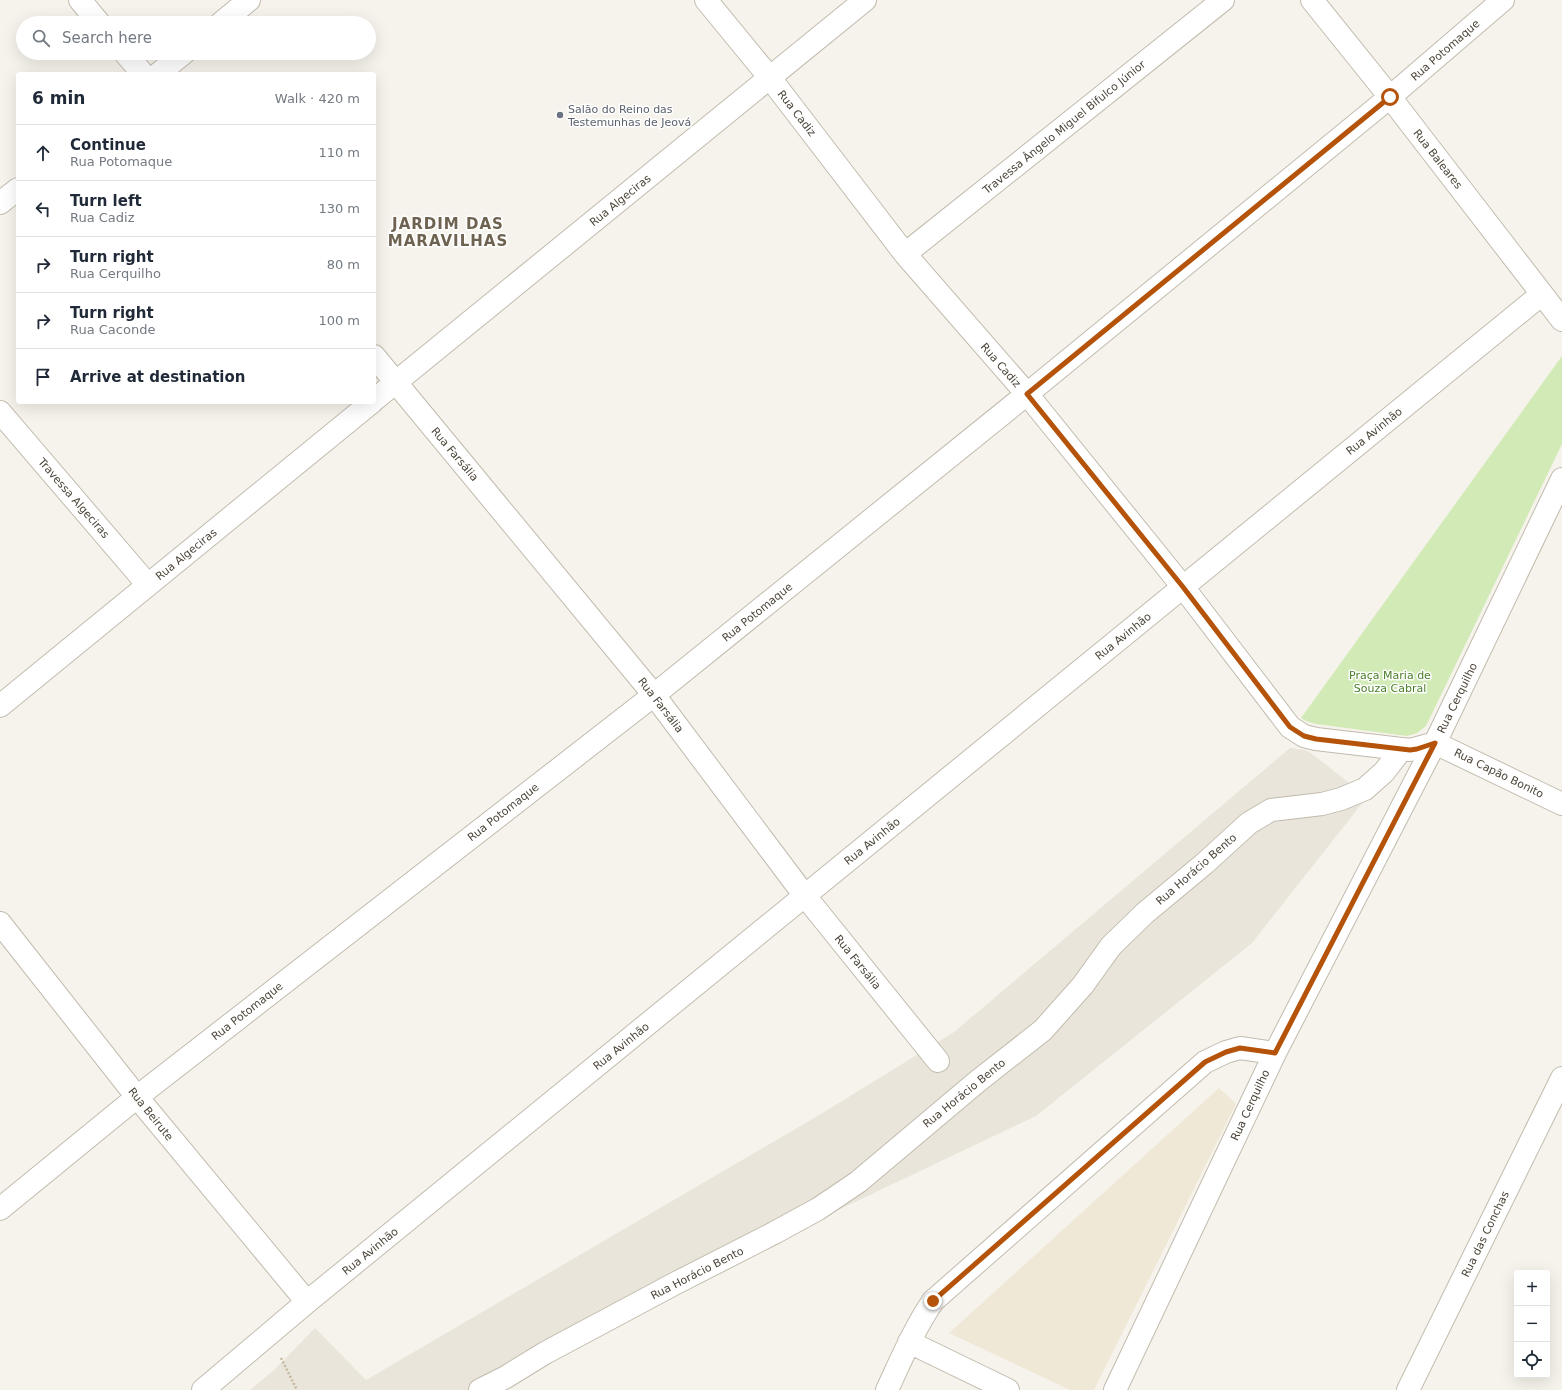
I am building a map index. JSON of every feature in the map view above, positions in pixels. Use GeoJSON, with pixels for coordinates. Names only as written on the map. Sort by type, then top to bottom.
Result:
{"type":"FeatureCollection","features":[{"type":"Feature","properties":{"kind":"street"},"geometry":{"type":"LineString","coordinates":[[80,0],[93,16]]}},
{"type":"Feature","properties":{"kind":"street"},"geometry":{"type":"LineString","coordinates":[[230,16],[249,0]]}},
{"type":"Feature","properties":{"kind":"street","name":"Rua Cadiz"},"geometry":{"type":"LineString","coordinates":[[706,0],[770,78],[905,254],[1027,394],[1183,587],[1290,727],[1304,736],[1316,739],[1401,750],[1417,749],[1435,743]]}},
{"type":"Feature","properties":{"kind":"street","name":"Rua Algeciras"},"geometry":{"type":"LineString","coordinates":[[376,399],[865,0]]}},
{"type":"Feature","properties":{"kind":"street","name":"Travessa Ângelo Miguel Bifulco Júnior"},"geometry":{"type":"LineString","coordinates":[[905,254],[1223,0]]}},
{"type":"Feature","properties":{"kind":"street","name":"Rua Baleares"},"geometry":{"type":"LineString","coordinates":[[1312,0],[1390,97],[1562,320]]}},
{"type":"Feature","properties":{"kind":"street","name":"Rua Potomaque"},"geometry":{"type":"LineString","coordinates":[[0,1209],[137,1097],[654,695],[1027,394],[1390,97],[1503,0]]}},
{"type":"Feature","properties":{"kind":"street"},"geometry":{"type":"LineString","coordinates":[[131,60],[141,72]]}},
{"type":"Feature","properties":{"kind":"street"},"geometry":{"type":"LineString","coordinates":[[160,72],[175,60]]}},
{"type":"Feature","properties":{"kind":"street"},"geometry":{"type":"LineString","coordinates":[[0,203],[16,190]]}},
{"type":"Feature","properties":{"kind":"street","name":"Rua Avinhão"},"geometry":{"type":"LineString","coordinates":[[203,1390],[308,1302],[1542,294]]}},
{"type":"Feature","properties":{"kind":"street","name":"Rua Farsália"},"geometry":{"type":"LineString","coordinates":[[376,358],[654,695],[805,896],[938,1061]]}},
{"type":"Feature","properties":{"kind":"street","name":"Rua Algeciras"},"geometry":{"type":"LineString","coordinates":[[0,706],[369,404]]}},
{"type":"Feature","properties":{"kind":"street","name":"Travessa Algeciras"},"geometry":{"type":"LineString","coordinates":[[0,412],[148,585]]}},
{"type":"Feature","properties":{"kind":"street","name":"Rua Cerquilho"},"geometry":{"type":"LineString","coordinates":[[1115,1390],[1275,1053],[1435,743],[1562,479]]}},
{"type":"Feature","properties":{"kind":"street","name":"Rua Capão Bonito"},"geometry":{"type":"LineString","coordinates":[[1435,743],[1562,804]]}},
{"type":"Feature","properties":{"kind":"street","name":"Rua Horácio Bento"},"geometry":{"type":"LineString","coordinates":[[480,1390],[506,1377],[545,1353],[818,1209],[858,1182],[972,1086],[1043,1030],[1083,985],[1111,946],[1145,913],[1204,864],[1249,823],[1271,810],[1322,804],[1341,799],[1365,788],[1384,772],[1401,750]]}},
{"type":"Feature","properties":{"kind":"street","name":"Rua Beirute"},"geometry":{"type":"LineString","coordinates":[[0,923],[137,1097],[308,1302]]}},
{"type":"Feature","properties":{"kind":"street"},"geometry":{"type":"LineString","coordinates":[[887,1390],[909,1342],[929,1306],[947,1288],[1205,1062],[1226,1052],[1240,1048],[1275,1053]]}},
{"type":"Feature","properties":{"kind":"street","name":"Rua das Conchas"},"geometry":{"type":"LineString","coordinates":[[1408,1390],[1562,1078]]}},
{"type":"Feature","properties":{"kind":"street"},"geometry":{"type":"LineString","coordinates":[[909,1342],[1008,1390]]}},
{"type":"Feature","properties":{"kind":"path"},"geometry":{"type":"LineString","coordinates":[[268,1335],[297,1390]]}},
{"type":"Feature","properties":{"kind":"shaded area"},"geometry":{"type":"Polygon","coordinates":[[[1290,748],[1305,750],[1311,753],[1367,797],[1252,943],[1036,1116],[813,1222],[490,1390],[250,1390],[274,1370],[315,1328],[366,1380],[821,1114],[954,1032],[1290,748]]]}},
{"type":"Feature","properties":{"kind":"shaded area"},"geometry":{"type":"Polygon","coordinates":[[[1219,1088],[1236,1104],[1094,1390],[1070,1390],[949,1333],[1219,1088]]]}},
{"type":"Feature","properties":{"kind":"green space","name":"Praça Maria de Souza Cabral"},"geometry":{"type":"Polygon","coordinates":[[[1562,356],[1562,444],[1426,726],[1417,733],[1407,736],[1316,724],[1301,718],[1562,356]]]}},
{"type":"Feature","properties":{"kind":"place","name":"Salão do Reino das Testemunhas de Jeová"},"geometry":{"type":"Point","coordinates":[560,115]}},
{"type":"Feature","properties":{"kind":"district","name":"JARDIM DAS MARAVILHAS"},"geometry":{"type":"Point","coordinates":[448,232]}},
{"type":"Feature","properties":{"kind":"route"},"geometry":{"type":"LineString","coordinates":[[933,1301],[1205,1062],[1226,1052],[1240,1048],[1275,1053],[1435,743],[1417,749],[1401,750],[1316,739],[1304,736],[1290,727],[1183,587],[1027,394],[1390,97]]}}]}
